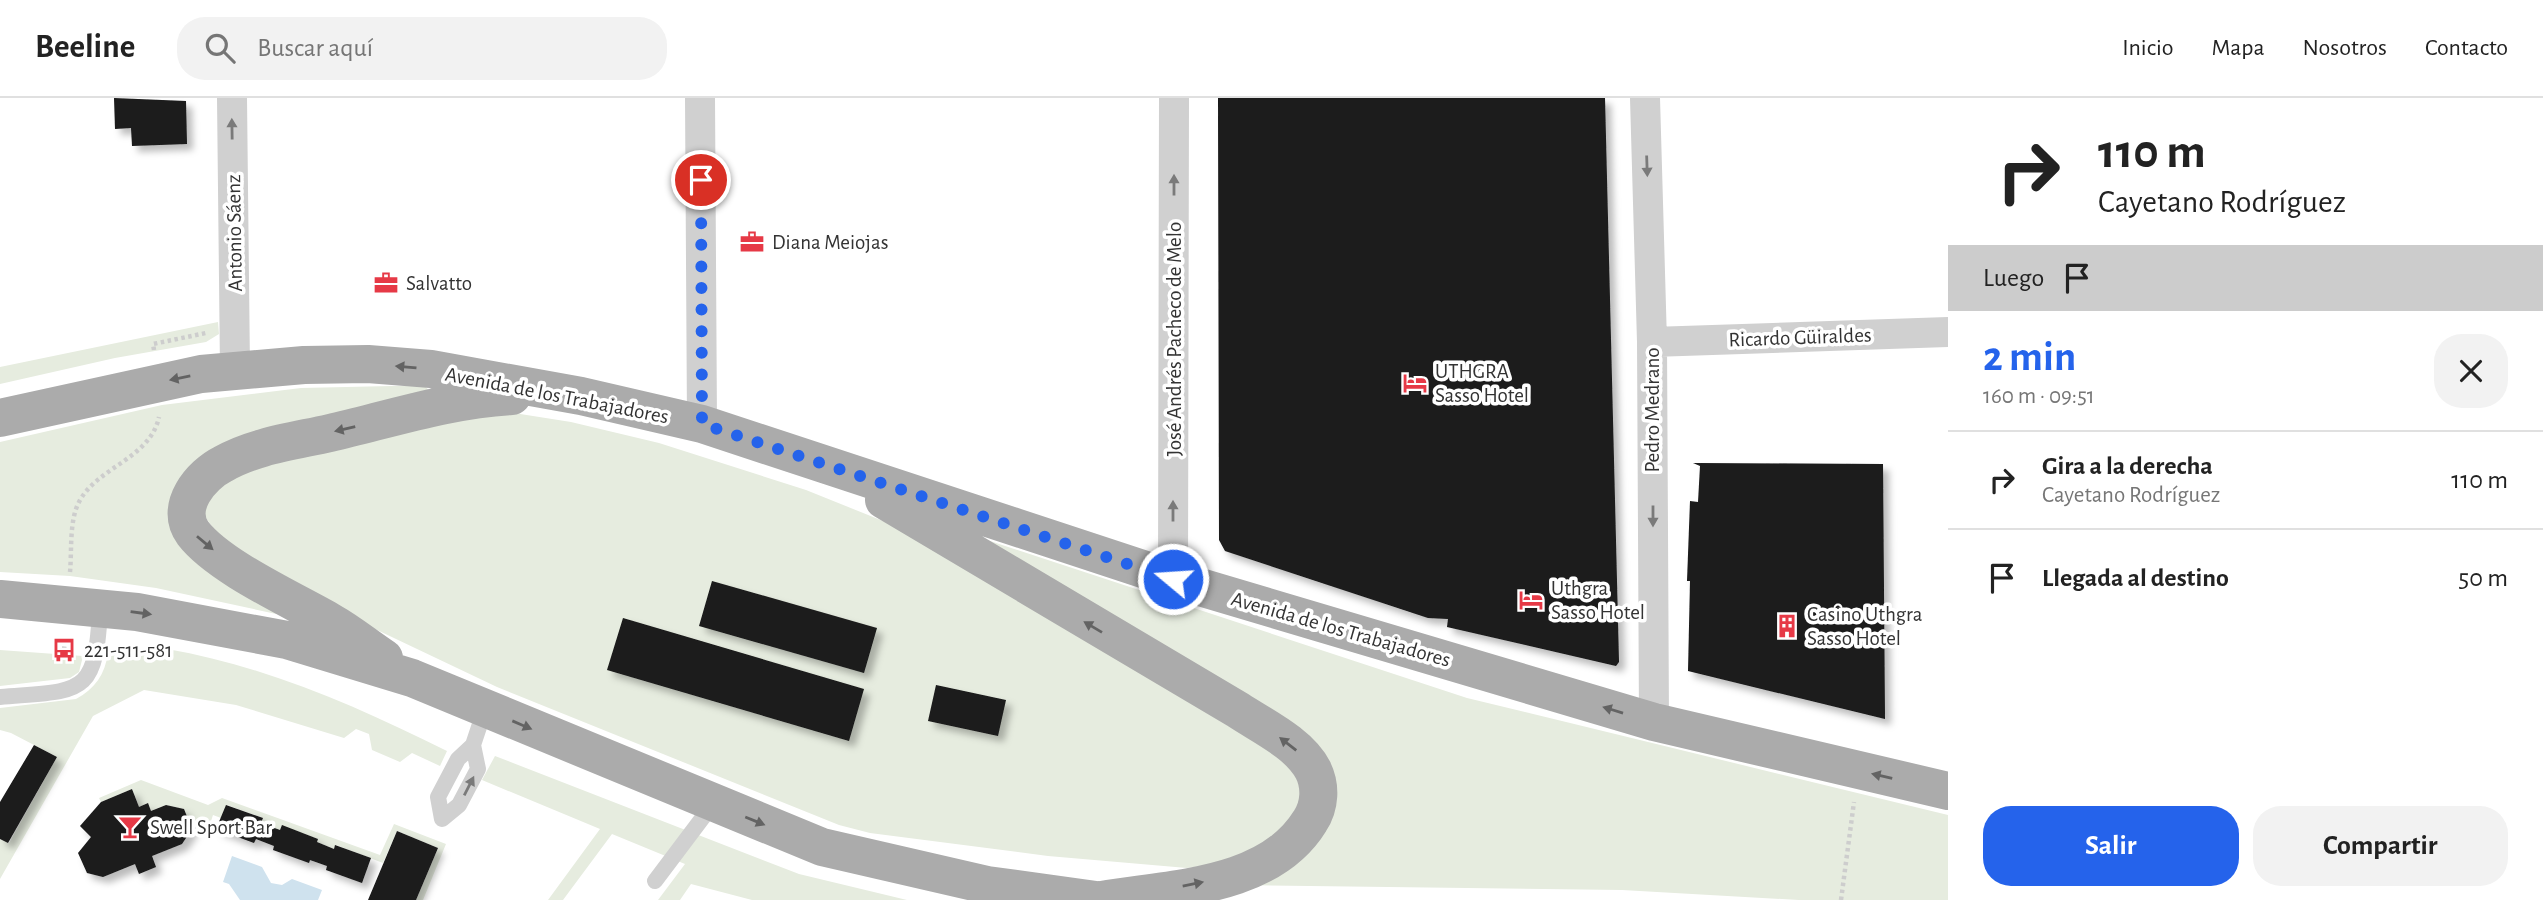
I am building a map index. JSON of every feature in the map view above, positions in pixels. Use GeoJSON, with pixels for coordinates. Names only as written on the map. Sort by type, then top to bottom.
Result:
{"type":"FeatureCollection","features":[{"type":"Feature","properties":{"kind":"main road","name":"Avenida de los Trabajadores"},"geometry":{"type":"LineString","coordinates":[[0,418],[161,382],[235,369],[368,364],[431,369],[581,396],[702,424],[836,471],[1173,579],[1654,722],[1948,791]]}},
{"type":"Feature","properties":{"kind":"main road"},"geometry":{"type":"LineString","coordinates":[[412,678],[335,624],[239,569],[192,532],[187,510],[197,486],[220,465],[236,457],[415,412],[495,397],[581,396]]}},
{"type":"Feature","properties":{"kind":"main road"},"geometry":{"type":"LineString","coordinates":[[836,471],[950,542],[1238,710],[1286,742],[1312,769],[1318,802],[1313,817],[1303,832],[1271,860],[1221,878],[1102,900]]}},
{"type":"Feature","properties":{"kind":"main road"},"geometry":{"type":"LineString","coordinates":[[0,600],[84,606],[194,621],[287,639],[412,678],[822,848],[987,885],[1096,900]]}},
{"type":"Feature","properties":{"kind":"street","name":"Antonio Sáenz"},"geometry":{"type":"LineString","coordinates":[[232,98],[235,369]]}},
{"type":"Feature","properties":{"kind":"street"},"geometry":{"type":"LineString","coordinates":[[700,98],[702,424]]}},
{"type":"Feature","properties":{"kind":"street","name":"José Andrés Pacheco de Melo"},"geometry":{"type":"LineString","coordinates":[[1173,579],[1174,98]]}},
{"type":"Feature","properties":{"kind":"street","name":"Pedro Medrano"},"geometry":{"type":"LineString","coordinates":[[1645,98],[1652,342],[1654,722]]}},
{"type":"Feature","properties":{"kind":"street","name":"Ricardo Güiraldes"},"geometry":{"type":"LineString","coordinates":[[1652,342],[1948,332]]}},
{"type":"Feature","properties":{"kind":"street"},"geometry":{"type":"LineString","coordinates":[[987,885],[1032,900]]}},
{"type":"Feature","properties":{"kind":"lane"},"geometry":{"type":"LineString","coordinates":[[0,697],[68,691],[86,681],[98,651],[84,606]]}},
{"type":"Feature","properties":{"kind":"lane"},"geometry":{"type":"LineString","coordinates":[[473,745],[485,709]]}},
{"type":"Feature","properties":{"kind":"lane"},"geometry":{"type":"LineString","coordinates":[[655,881],[713,804]]}},
{"type":"Feature","properties":{"kind":"path"},"geometry":{"type":"LineString","coordinates":[[84,606],[78,504],[89,487],[118,468],[156,432],[162,405],[161,382],[153,344],[207,333],[207,317],[235,316]]}},
{"type":"Feature","properties":{"kind":"path"},"geometry":{"type":"LineString","coordinates":[[1841,900],[1858,770]]}},
{"type":"Feature","properties":{"kind":"shaded area"},"geometry":{"type":"Polygon","coordinates":[[[218,322],[219,334],[206,342],[115,358],[0,384],[0,367],[218,322]]]}},
{"type":"Feature","properties":{"kind":"shaded area"},"geometry":{"type":"Polygon","coordinates":[[[425,386],[431,393],[174,501],[295,618],[156,588],[70,576],[0,572],[0,442],[162,405],[301,388],[425,386]]]}},
{"type":"Feature","properties":{"kind":"shaded area"},"geometry":{"type":"Polygon","coordinates":[[[514,413],[571,422],[659,443],[806,490],[893,525],[1291,763],[1306,804],[1251,859],[1187,868],[1048,856],[870,833],[839,825],[497,687],[314,600],[230,551],[200,510],[223,477],[433,422],[514,413]]]}},
{"type":"Feature","properties":{"kind":"shaded area"},"geometry":{"type":"Polygon","coordinates":[[[987,540],[1467,698],[1948,815],[1948,900],[1799,900],[1622,890],[1241,885],[1330,795],[987,540]]]}},
{"type":"Feature","properties":{"kind":"shaded area"},"geometry":{"type":"Polygon","coordinates":[[[167,649],[204,656],[276,677],[380,719],[447,751],[440,766],[412,753],[400,762],[372,750],[369,734],[356,729],[344,738],[236,705],[144,690],[93,716],[0,879],[0,839],[9,843],[57,757],[0,730],[0,708],[76,699],[89,691],[98,680],[108,653],[167,649]]]}},
{"type":"Feature","properties":{"kind":"shaded area"},"geometry":{"type":"Polygon","coordinates":[[[0,650],[83,656],[79,672],[70,678],[0,686],[0,650]]]}},
{"type":"Feature","properties":{"kind":"shaded area"},"geometry":{"type":"Polygon","coordinates":[[[495,756],[799,874],[907,900],[752,900],[691,884],[680,900],[658,900],[685,864],[612,834],[563,900],[548,900],[600,829],[482,780],[495,756]]]}},
{"type":"Feature","properties":{"kind":"shaded area"},"geometry":{"type":"Polygon","coordinates":[[[141,780],[208,805],[222,798],[380,855],[394,824],[446,844],[423,900],[416,900],[438,848],[397,831],[383,863],[336,845],[334,849],[317,842],[318,839],[282,826],[280,830],[261,823],[263,818],[227,805],[221,818],[213,815],[211,821],[190,825],[184,809],[166,805],[151,811],[148,803],[139,807],[132,789],[101,802],[99,798],[141,780]]]}},
{"type":"Feature","properties":{"kind":"water"},"geometry":{"type":"Polygon","coordinates":[[[232,856],[262,867],[271,883],[282,885],[292,879],[322,890],[318,900],[240,900],[229,884],[223,882],[232,856]]]}},
{"type":"Feature","properties":{"kind":"building"},"geometry":{"type":"Polygon","coordinates":[[[114,98],[186,101],[187,144],[132,146],[131,128],[115,129],[114,98]]]}},
{"type":"Feature","properties":{"kind":"building","name":"UTHGRA Sasso Hotel"},"geometry":{"type":"Polygon","coordinates":[[[1218,98],[1605,98],[1619,662],[1616,666],[1447,627],[1448,619],[1428,618],[1225,551],[1219,540],[1218,98]]]}},
{"type":"Feature","properties":{"kind":"building","name":"Casino Uthgra Sasso Hotel"},"geometry":{"type":"Polygon","coordinates":[[[1693,463],[1883,464],[1885,719],[1688,671],[1690,501],[1698,502],[1700,466],[1693,463]]]}},
{"type":"Feature","properties":{"kind":"building"},"geometry":{"type":"Polygon","coordinates":[[[712,581],[877,628],[864,673],[699,626],[712,581]]]}},
{"type":"Feature","properties":{"kind":"building"},"geometry":{"type":"Polygon","coordinates":[[[623,618],[864,689],[849,741],[607,670],[623,618]]]}},
{"type":"Feature","properties":{"kind":"building"},"geometry":{"type":"Polygon","coordinates":[[[936,685],[1006,700],[998,736],[928,721],[936,685]]]}},
{"type":"Feature","properties":{"kind":"building"},"geometry":{"type":"Polygon","coordinates":[[[34,745],[57,757],[8,843],[0,839],[0,802],[34,745]]]}},
{"type":"Feature","properties":{"kind":"building"},"geometry":{"type":"Polygon","coordinates":[[[132,789],[139,807],[148,803],[151,811],[166,805],[184,809],[192,829],[182,844],[152,856],[156,867],[139,874],[135,864],[103,877],[87,873],[78,853],[91,837],[80,826],[101,802],[132,789]]]}},
{"type":"Feature","properties":{"kind":"building"},"geometry":{"type":"Polygon","coordinates":[[[226,805],[263,818],[261,823],[280,830],[282,825],[318,839],[317,842],[334,849],[335,845],[371,858],[362,883],[326,870],[327,866],[310,860],[309,863],[273,850],[274,846],[256,839],[254,843],[216,829],[226,805]]]}},
{"type":"Feature","properties":{"kind":"building"},"geometry":{"type":"Polygon","coordinates":[[[397,831],[438,848],[416,900],[368,900],[397,831]]]}},
{"type":"Feature","properties":{"kind":"place","name":"Diana Meiojas"},"geometry":{"type":"Point","coordinates":[752,242]}},
{"type":"Feature","properties":{"kind":"place","name":"Salvatto"},"geometry":{"type":"Point","coordinates":[386,283]}},
{"type":"Feature","properties":{"kind":"place","name":"UTHGRA Sasso Hotel"},"geometry":{"type":"Point","coordinates":[1415,383]}},
{"type":"Feature","properties":{"kind":"place","name":"Uthgra Sasso Hotel"},"geometry":{"type":"Point","coordinates":[1531,600]}},
{"type":"Feature","properties":{"kind":"place","name":"Casino Uthgra Sasso Hotel"},"geometry":{"type":"Point","coordinates":[1787,626]}},
{"type":"Feature","properties":{"kind":"place","name":"221-511-581"},"geometry":{"type":"Point","coordinates":[64,650]}},
{"type":"Feature","properties":{"kind":"place","name":"Swell Sport Bar"},"geometry":{"type":"Point","coordinates":[130,827]}},
{"type":"Feature","properties":{"kind":"route"},"geometry":{"type":"LineString","coordinates":[[701,180],[702,424],[836,471],[1173,579]]}}]}
